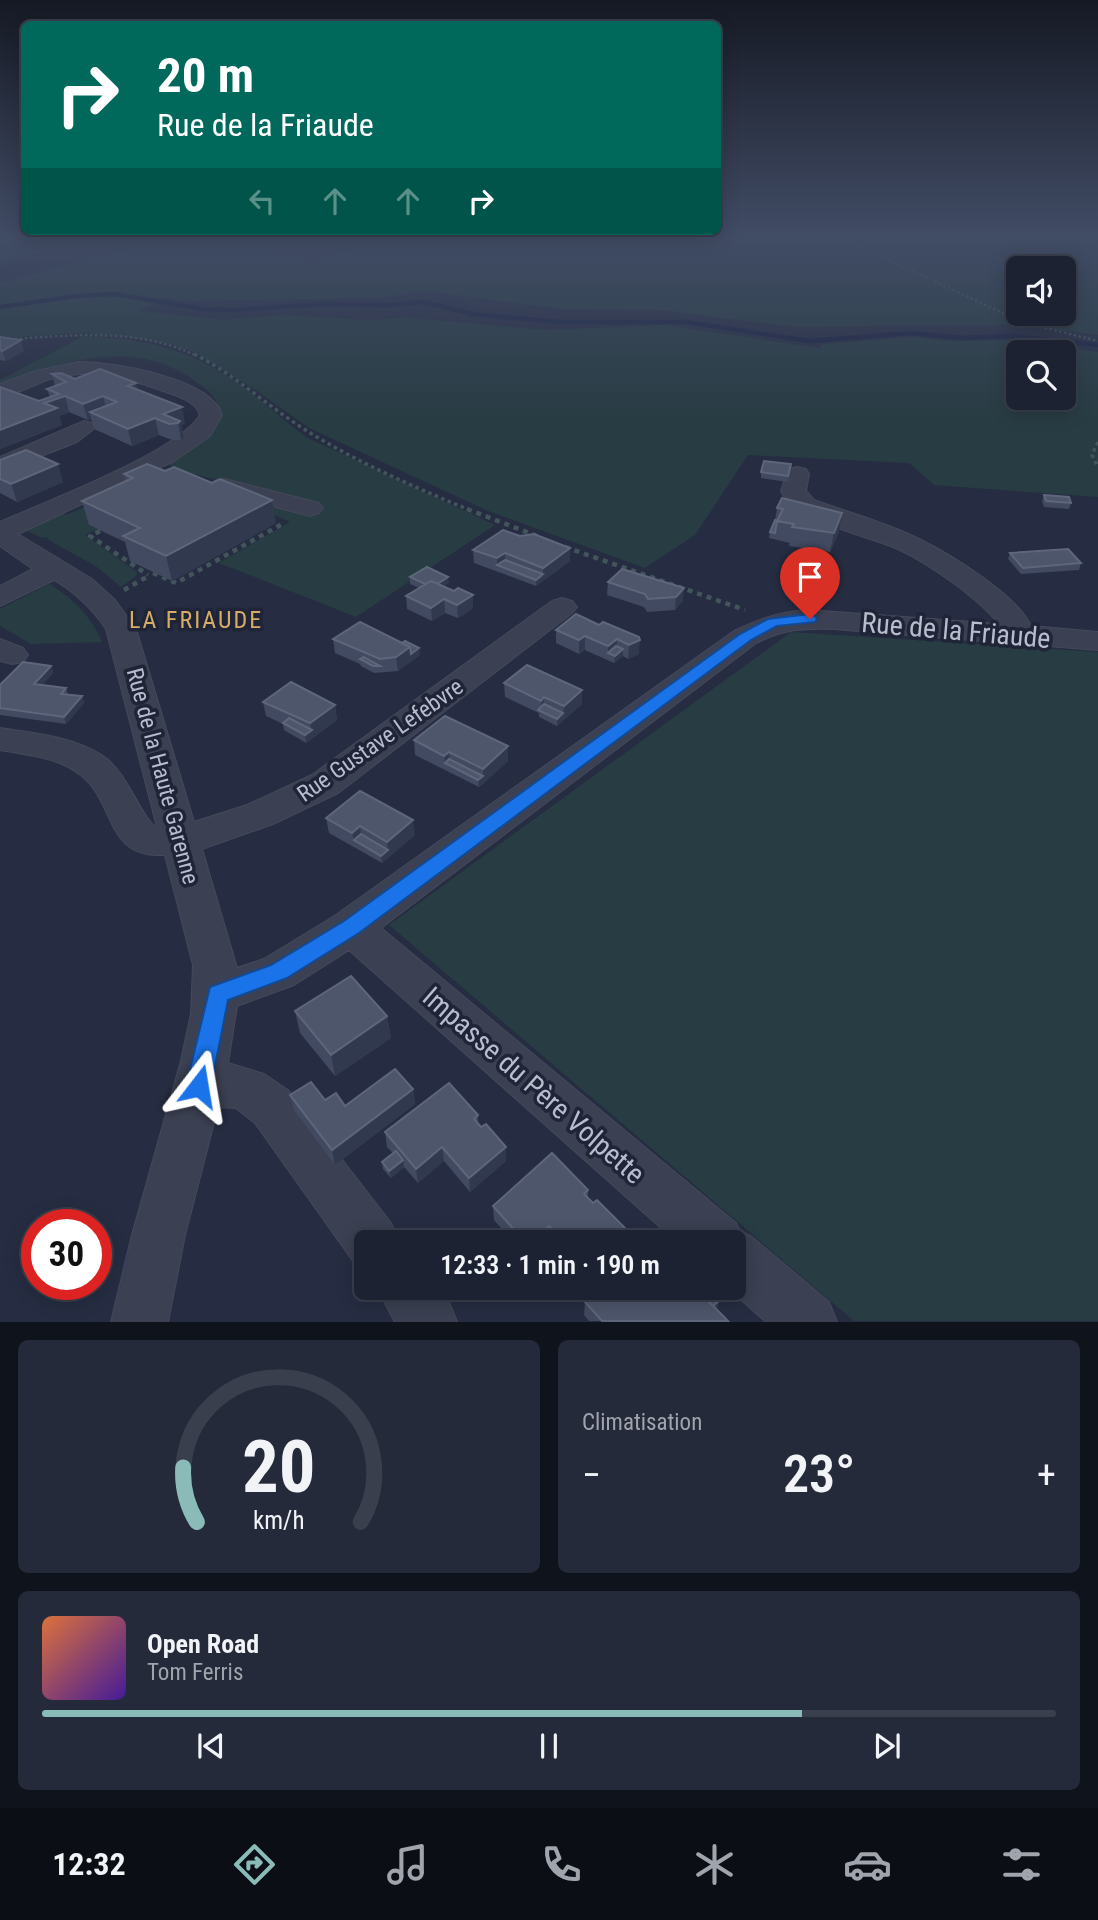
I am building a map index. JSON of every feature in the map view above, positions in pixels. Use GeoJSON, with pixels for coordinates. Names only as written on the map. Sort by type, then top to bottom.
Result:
{"type":"FeatureCollection","features":[{"type":"Feature","properties":{"kind":"street"},"geometry":{"type":"LineString","coordinates":[[0,392],[53,371],[96,366],[126,370],[201,400],[209,407],[211,415],[202,431],[180,448],[0,533]]}},
{"type":"Feature","properties":{"kind":"street"},"geometry":{"type":"LineString","coordinates":[[0,465],[84,428]]}},
{"type":"Feature","properties":{"kind":"street"},"geometry":{"type":"LineString","coordinates":[[153,463],[189,476],[310,508]]}},
{"type":"Feature","properties":{"kind":"street"},"geometry":{"type":"LineString","coordinates":[[797,474],[792,489],[794,497],[828,514],[911,545],[986,593],[1013,620],[1019,636]]}},
{"type":"Feature","properties":{"kind":"street","name":"Rue de la Haute Garenne"},"geometry":{"type":"LineString","coordinates":[[0,533],[82,585],[99,600],[121,629],[215,965],[218,994]]}},
{"type":"Feature","properties":{"kind":"street"},"geometry":{"type":"LineString","coordinates":[[0,597],[55,568]]}},
{"type":"Feature","properties":{"kind":"street","name":"Rue Gustave Lefebvre"},"geometry":{"type":"LineString","coordinates":[[0,739],[56,749],[88,761],[104,775],[115,790],[130,826],[138,835],[147,841],[163,844],[254,817],[291,803],[325,785],[562,607]]}},
{"type":"Feature","properties":{"kind":"street","name":"Rue de la Friaude"},"geometry":{"type":"LineString","coordinates":[[218,994],[279,972],[351,927],[745,637],[774,622],[794,619],[835,620],[1098,641]]}},
{"type":"Feature","properties":{"kind":"street","name":"Impasse du Père Volpette"},"geometry":{"type":"LineString","coordinates":[[351,927],[703,1230]]}},
{"type":"Feature","properties":{"kind":"street"},"geometry":{"type":"LineString","coordinates":[[139,1321],[150,1261],[179,1168],[213,1027],[218,994]]}},
{"type":"Feature","properties":{"kind":"street"},"geometry":{"type":"LineString","coordinates":[[199,1086],[223,1083],[242,1086],[258,1093],[272,1107],[363,1230]]}},
{"type":"Feature","properties":{"kind":"street"},"geometry":{"type":"LineString","coordinates":[[746,1267],[809,1321]]}},
{"type":"Feature","properties":{"kind":"street"},"geometry":{"type":"LineString","coordinates":[[414,1300],[429,1321]]}},
{"type":"Feature","properties":{"kind":"path"},"geometry":{"type":"LineString","coordinates":[[972,299],[1022,322],[1098,341]]}},
{"type":"Feature","properties":{"kind":"path"},"geometry":{"type":"LineString","coordinates":[[0,340],[110,336],[165,343],[194,353],[218,366],[303,429],[346,452],[419,488],[543,539]]}},
{"type":"Feature","properties":{"kind":"path"},"geometry":{"type":"LineString","coordinates":[[1098,442],[1092,455],[1098,467]]}},
{"type":"Feature","properties":{"kind":"path"},"geometry":{"type":"LineString","coordinates":[[100,530],[90,536],[152,574],[176,583],[284,523],[275,520]]}},
{"type":"Feature","properties":{"kind":"path"},"geometry":{"type":"LineString","coordinates":[[555,543],[774,622]]}},
{"type":"Feature","properties":{"kind":"path"},"geometry":{"type":"LineString","coordinates":[[123,590],[152,574]]}},
{"type":"Feature","properties":{"kind":"shaded area"},"geometry":{"type":"Polygon","coordinates":[[[0,299],[163,299],[139,311],[224,320],[281,315],[365,320],[409,318],[546,330],[665,325],[819,348],[823,344],[914,337],[948,341],[1006,340],[1006,410],[1076,410],[1076,349],[1098,352],[1098,497],[934,485],[909,463],[748,455],[695,535],[645,568],[488,511],[309,428],[196,353],[170,344],[80,333],[0,338],[0,299]]]}},
{"type":"Feature","properties":{"kind":"shaded area"},"geometry":{"type":"Polygon","coordinates":[[[171,299],[336,299],[196,301],[171,299]]]}},
{"type":"Feature","properties":{"kind":"shaded area"},"geometry":{"type":"Polygon","coordinates":[[[483,299],[1006,299],[1006,325],[794,327],[661,310],[561,309],[483,299]]]}},
{"type":"Feature","properties":{"kind":"shaded area"},"geometry":{"type":"Polygon","coordinates":[[[1076,299],[1098,299],[1098,335],[1028,326],[1076,326],[1076,299]]]}},
{"type":"Feature","properties":{"kind":"shaded area"},"geometry":{"type":"Polygon","coordinates":[[[82,337],[149,343],[210,366],[230,377],[308,438],[495,525],[356,617],[219,563],[290,522],[265,511],[278,504],[301,502],[182,471],[164,463],[220,416],[217,403],[211,394],[170,366],[121,356],[96,358],[47,369],[0,388],[0,380],[82,337]]]}},
{"type":"Feature","properties":{"kind":"shaded area"},"geometry":{"type":"Polygon","coordinates":[[[160,469],[167,472],[90,526],[98,529],[85,535],[137,572],[135,577],[121,587],[97,567],[47,539],[49,537],[42,538],[22,528],[58,511],[66,515],[153,477],[160,469]]]}},
{"type":"Feature","properties":{"kind":"shaded area"},"geometry":{"type":"Polygon","coordinates":[[[50,584],[81,609],[102,642],[31,644],[0,626],[0,609],[50,584]]]}},
{"type":"Feature","properties":{"kind":"shaded area"},"geometry":{"type":"Polygon","coordinates":[[[791,632],[1098,652],[1098,1321],[854,1321],[389,925],[791,632]]]}},
{"type":"Feature","properties":{"kind":"building"},"geometry":{"type":"Polygon","coordinates":[[[0,337],[21,340],[2,351],[0,337]]]}},
{"type":"Feature","properties":{"kind":"building"},"geometry":{"type":"Polygon","coordinates":[[[100,369],[136,383],[128,386],[182,407],[163,414],[180,421],[169,424],[155,418],[128,429],[90,412],[117,402],[103,396],[83,404],[65,396],[44,403],[57,408],[0,430],[0,387],[39,401],[59,394],[47,389],[66,382],[52,374],[61,373],[75,379],[100,369]]]}},
{"type":"Feature","properties":{"kind":"building"},"geometry":{"type":"Polygon","coordinates":[[[26,450],[58,464],[11,484],[0,479],[0,460],[26,450]]]}},
{"type":"Feature","properties":{"kind":"building"},"geometry":{"type":"Polygon","coordinates":[[[764,461],[791,464],[788,476],[761,472],[764,461]]]}},
{"type":"Feature","properties":{"kind":"building"},"geometry":{"type":"Polygon","coordinates":[[[147,464],[165,471],[174,467],[212,483],[220,479],[272,500],[166,556],[123,536],[140,528],[82,501],[133,478],[124,474],[147,464]]]}},
{"type":"Feature","properties":{"kind":"building"},"geometry":{"type":"Polygon","coordinates":[[[1044,495],[1069,497],[1071,503],[1046,501],[1044,495]]]}},
{"type":"Feature","properties":{"kind":"building"},"geometry":{"type":"Polygon","coordinates":[[[782,498],[842,513],[834,533],[792,527],[794,524],[777,521],[783,509],[777,508],[782,498]]]}},
{"type":"Feature","properties":{"kind":"building"},"geometry":{"type":"Polygon","coordinates":[[[775,520],[781,522],[777,521],[775,533],[770,532],[775,520]]]}},
{"type":"Feature","properties":{"kind":"building"},"geometry":{"type":"Polygon","coordinates":[[[503,530],[520,536],[534,534],[570,548],[543,568],[505,553],[497,558],[473,550],[503,530]]]}},
{"type":"Feature","properties":{"kind":"building"},"geometry":{"type":"Polygon","coordinates":[[[1068,549],[1081,563],[1023,568],[1010,553],[1068,549]]]}},
{"type":"Feature","properties":{"kind":"building"},"geometry":{"type":"Polygon","coordinates":[[[505,560],[543,574],[536,580],[497,565],[505,560]]]}},
{"type":"Feature","properties":{"kind":"building"},"geometry":{"type":"Polygon","coordinates":[[[427,567],[448,577],[437,584],[431,581],[425,584],[410,577],[427,567]]]}},
{"type":"Feature","properties":{"kind":"building"},"geometry":{"type":"Polygon","coordinates":[[[622,569],[684,588],[676,597],[648,599],[645,594],[608,582],[622,569]]]}},
{"type":"Feature","properties":{"kind":"building"},"geometry":{"type":"Polygon","coordinates":[[[431,581],[454,591],[458,588],[473,595],[457,605],[444,599],[431,608],[406,596],[431,581]]]}},
{"type":"Feature","properties":{"kind":"building"},"geometry":{"type":"Polygon","coordinates":[[[576,614],[599,625],[603,622],[639,637],[640,640],[629,645],[617,639],[608,646],[585,636],[579,640],[556,630],[576,614]]]}},
{"type":"Feature","properties":{"kind":"building"},"geometry":{"type":"Polygon","coordinates":[[[360,622],[410,647],[396,657],[380,659],[333,639],[360,622]]]}},
{"type":"Feature","properties":{"kind":"building"},"geometry":{"type":"Polygon","coordinates":[[[405,641],[419,648],[411,654],[410,647],[402,643],[405,641]]]}},
{"type":"Feature","properties":{"kind":"building"},"geometry":{"type":"Polygon","coordinates":[[[616,646],[623,649],[615,656],[608,653],[616,646]]]}},
{"type":"Feature","properties":{"kind":"building"},"geometry":{"type":"Polygon","coordinates":[[[364,657],[380,666],[373,666],[360,659],[364,657]]]}},
{"type":"Feature","properties":{"kind":"building"},"geometry":{"type":"Polygon","coordinates":[[[23,662],[51,666],[34,684],[66,688],[61,694],[82,696],[64,717],[0,708],[0,685],[23,662]]]}},
{"type":"Feature","properties":{"kind":"building"},"geometry":{"type":"Polygon","coordinates":[[[527,665],[582,690],[564,706],[544,697],[541,701],[504,683],[527,665]]]}},
{"type":"Feature","properties":{"kind":"building"},"geometry":{"type":"Polygon","coordinates":[[[291,682],[335,705],[310,723],[263,702],[291,682]]]}},
{"type":"Feature","properties":{"kind":"building"},"geometry":{"type":"Polygon","coordinates":[[[544,704],[563,713],[557,719],[538,710],[544,704]]]}},
{"type":"Feature","properties":{"kind":"building"},"geometry":{"type":"Polygon","coordinates":[[[445,716],[508,746],[483,769],[449,752],[444,756],[414,740],[445,716]]]}},
{"type":"Feature","properties":{"kind":"building"},"geometry":{"type":"Polygon","coordinates":[[[289,718],[312,730],[305,735],[283,723],[289,718]]]}},
{"type":"Feature","properties":{"kind":"building"},"geometry":{"type":"Polygon","coordinates":[[[449,759],[483,776],[478,780],[445,763],[449,759]]]}},
{"type":"Feature","properties":{"kind":"building"},"geometry":{"type":"Polygon","coordinates":[[[360,791],[413,820],[387,842],[360,826],[352,833],[326,818],[360,791]]]}},
{"type":"Feature","properties":{"kind":"building"},"geometry":{"type":"Polygon","coordinates":[[[361,834],[388,850],[381,856],[354,840],[361,834]]]}},
{"type":"Feature","properties":{"kind":"building"},"geometry":{"type":"Polygon","coordinates":[[[351,976],[387,1016],[331,1055],[295,1011],[351,976]]]}},
{"type":"Feature","properties":{"kind":"building"},"geometry":{"type":"Polygon","coordinates":[[[395,1069],[413,1089],[332,1150],[290,1095],[311,1082],[325,1100],[336,1093],[345,1106],[395,1069]]]}},
{"type":"Feature","properties":{"kind":"building"},"geometry":{"type":"Polygon","coordinates":[[[449,1083],[478,1115],[474,1119],[481,1127],[486,1124],[506,1147],[469,1178],[442,1147],[416,1169],[385,1132],[449,1083]]]}},
{"type":"Feature","properties":{"kind":"building"},"geometry":{"type":"Polygon","coordinates":[[[396,1151],[403,1160],[389,1171],[382,1162],[396,1151]]]}},
{"type":"Feature","properties":{"kind":"building"},"geometry":{"type":"Polygon","coordinates":[[[552,1153],[588,1190],[584,1194],[593,1203],[597,1200],[625,1228],[553,1230],[549,1226],[544,1230],[514,1230],[493,1206],[552,1153]]]}},
{"type":"Feature","properties":{"kind":"building"},"geometry":{"type":"Polygon","coordinates":[[[707,1300],[720,1300],[713,1306],[707,1300]]]}},
{"type":"Feature","properties":{"kind":"building"},"geometry":{"type":"Polygon","coordinates":[[[708,1300],[728,1321],[602,1321],[585,1302],[708,1300]]]}},
{"type":"Feature","properties":{"kind":"waterway"},"geometry":{"type":"LineString","coordinates":[[0,307],[57,299]]}},
{"type":"Feature","properties":{"kind":"waterway"},"geometry":{"type":"LineString","coordinates":[[142,299],[204,309],[232,310],[323,304],[388,305],[425,302],[472,314],[561,322],[687,322],[809,341],[911,333],[960,338],[1012,336],[1098,345]]}},
{"type":"Feature","properties":{"kind":"district","name":"LA FRIAUDE"},"geometry":{"type":"Point","coordinates":[196,620]}},
{"type":"Feature","properties":{"kind":"route"},"geometry":{"type":"LineString","coordinates":[[199,1086],[218,994],[279,972],[351,927],[745,637],[774,622],[810,619]]}}]}
